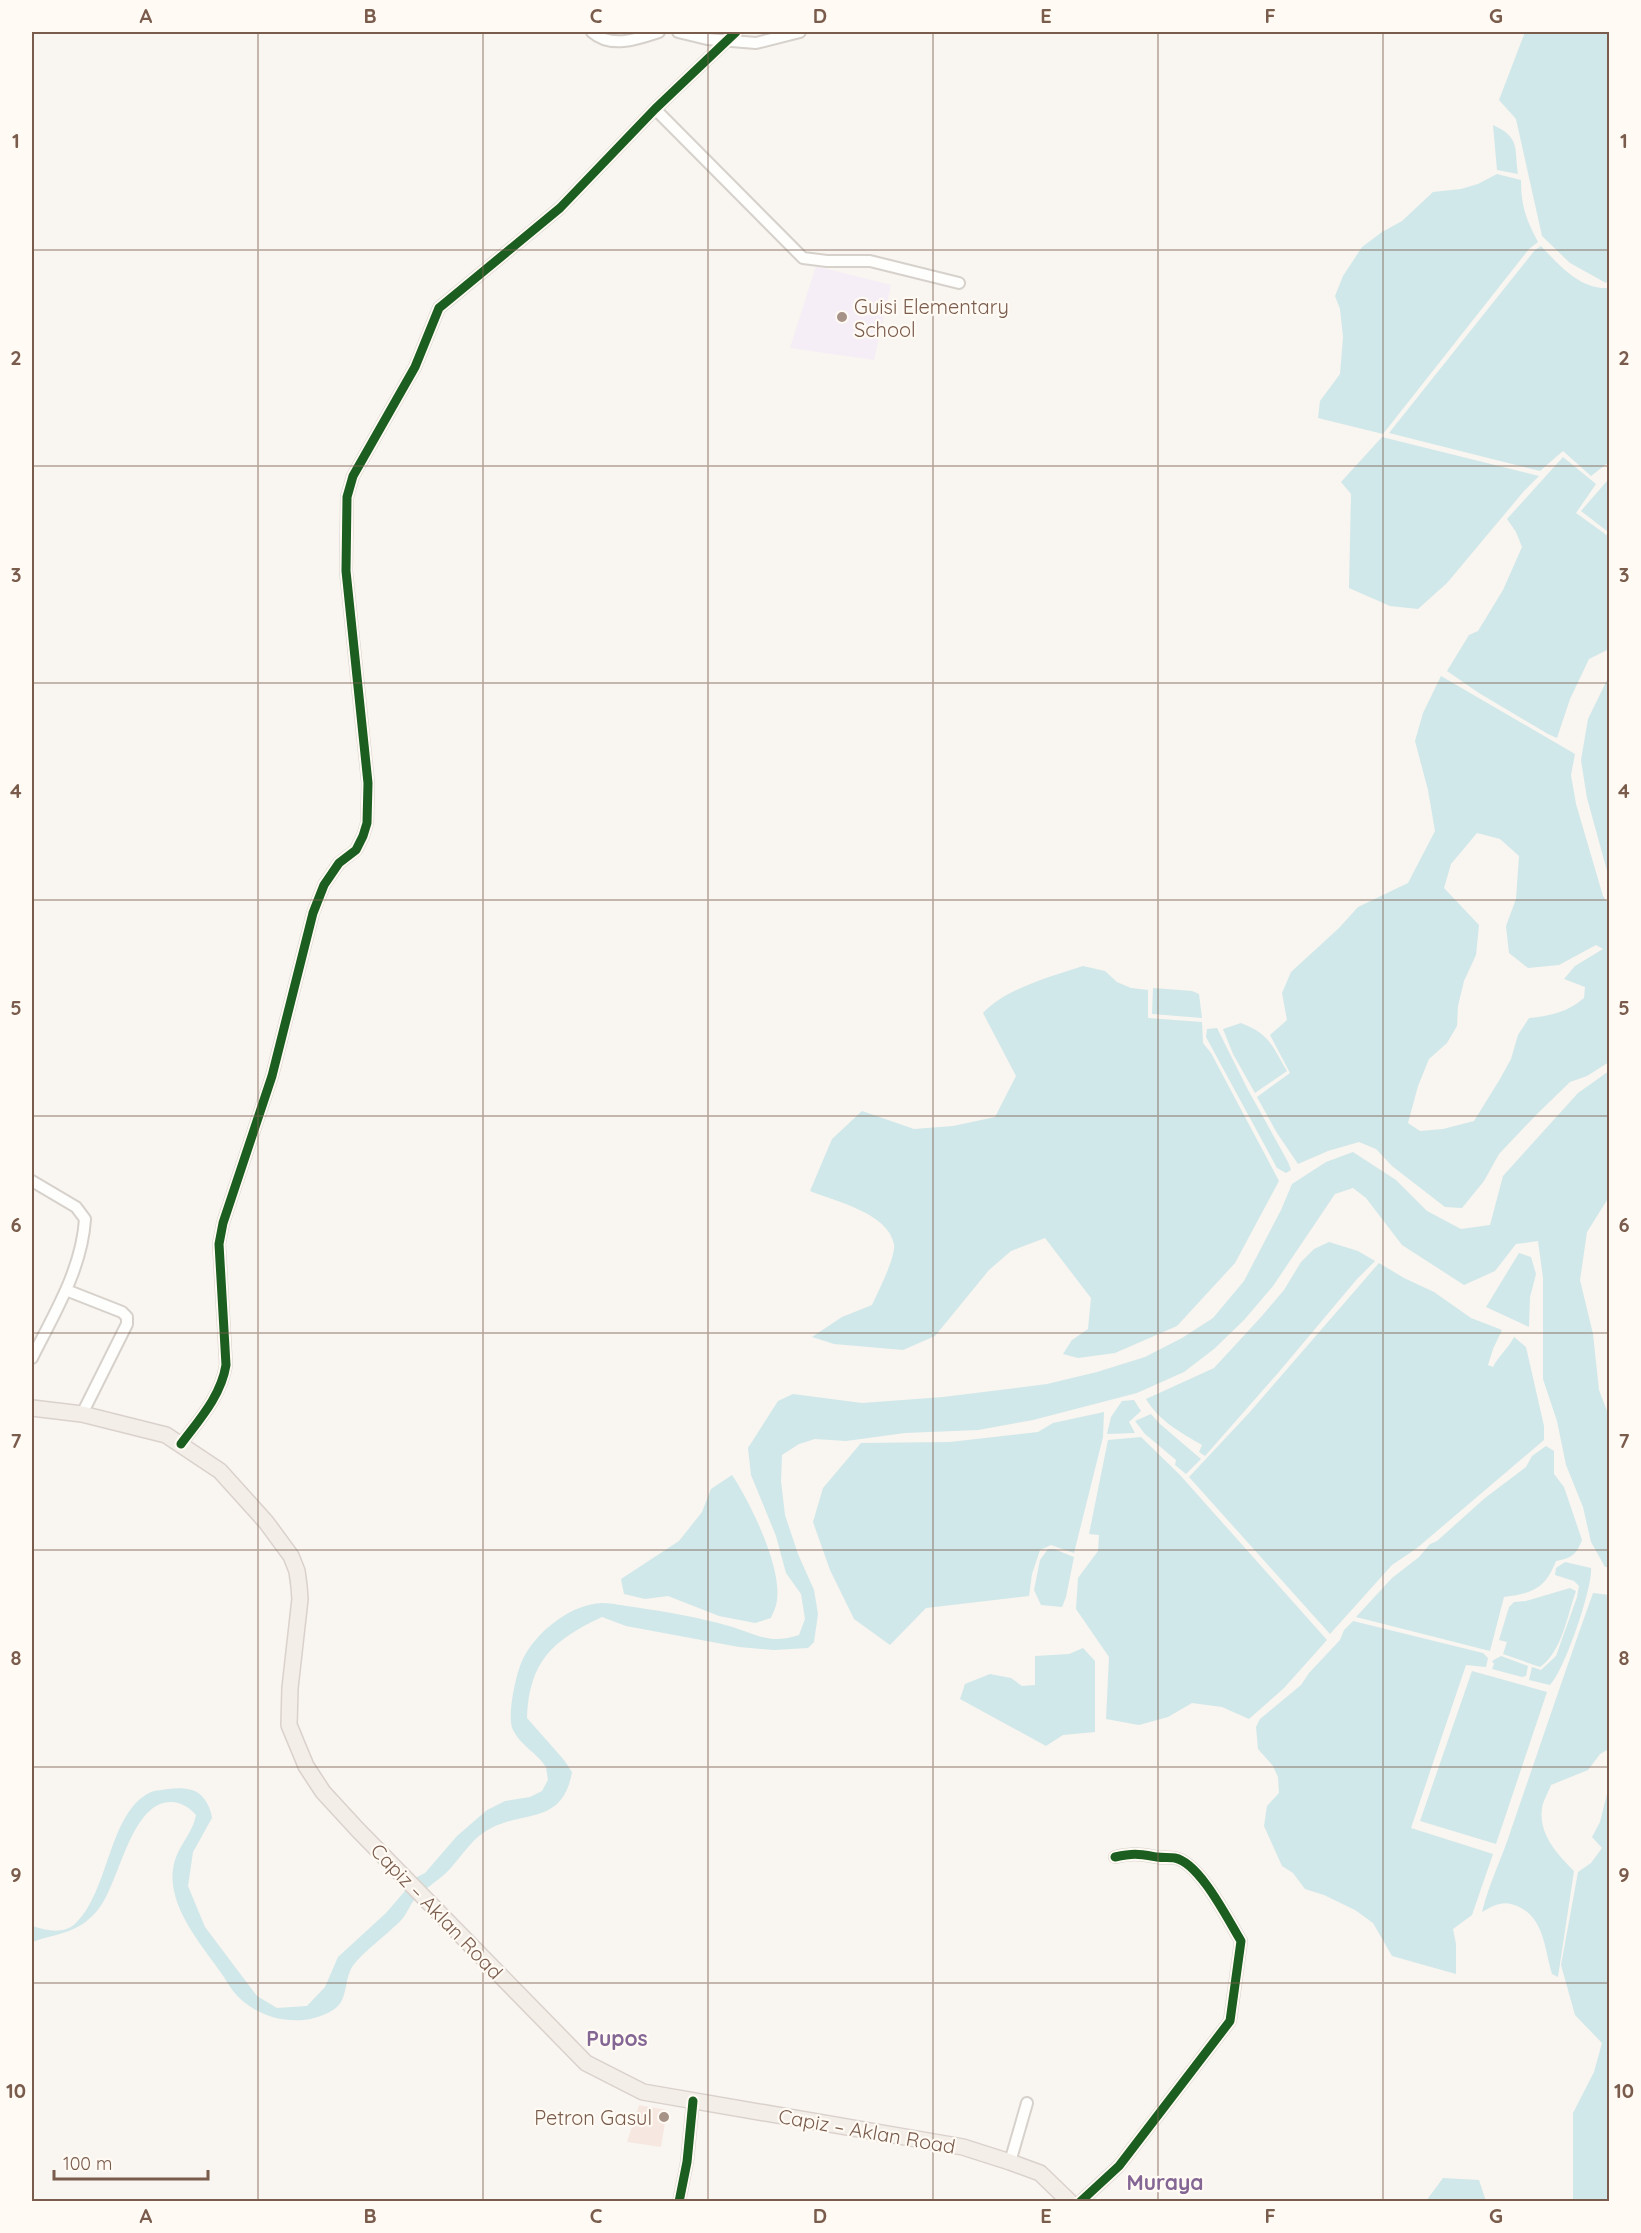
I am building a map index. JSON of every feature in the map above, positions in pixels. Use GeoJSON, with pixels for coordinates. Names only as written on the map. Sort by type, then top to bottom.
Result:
{"type":"FeatureCollection","features":[{"type":"Feature","properties":{"kind":"main road","name":"Capiz – Aklan Road"},"geometry":{"type":"LineString","coordinates":[[32,1408],[82,1414],[166,1435],[226,1476],[266,1522],[291,1556],[297,1571],[300,1599],[290,1688],[289,1725],[306,1766],[323,1792],[586,2063],[643,2092],[963,2147],[1040,2174],[1070,2202]]}},
{"type":"Feature","properties":{"kind":"street"},"geometry":{"type":"LineString","coordinates":[[592,32],[604,40],[615,42],[637,39],[659,32]]}},
{"type":"Feature","properties":{"kind":"street"},"geometry":{"type":"LineString","coordinates":[[678,32],[707,39],[756,43],[800,32]]}},
{"type":"Feature","properties":{"kind":"street"},"geometry":{"type":"LineString","coordinates":[[181,1444],[214,1399],[224,1380],[226,1365],[219,1244],[272,1076],[313,913],[324,885],[339,863],[356,850],[367,823],[368,783],[346,571],[347,497],[353,476],[415,367],[439,308],[560,208],[655,109],[736,32]]}},
{"type":"Feature","properties":{"kind":"street"},"geometry":{"type":"LineString","coordinates":[[655,109],[803,258],[827,261],[870,261],[959,283]]}},
{"type":"Feature","properties":{"kind":"street"},"geometry":{"type":"LineString","coordinates":[[32,1181],[76,1207],[85,1219],[84,1241],[66,1290],[32,1358]]}},
{"type":"Feature","properties":{"kind":"street"},"geometry":{"type":"LineString","coordinates":[[66,1290],[123,1312],[127,1317],[127,1324],[82,1414]]}},
{"type":"Feature","properties":{"kind":"street"},"geometry":{"type":"LineString","coordinates":[[1080,2202],[1119,2166],[1230,2021],[1241,1941],[1201,1878],[1188,1864],[1176,1858],[1163,1858],[1135,1852],[1115,1857]]}},
{"type":"Feature","properties":{"kind":"street"},"geometry":{"type":"LineString","coordinates":[[679,2202],[687,2162],[693,2101]]}},
{"type":"Feature","properties":{"kind":"street"},"geometry":{"type":"LineString","coordinates":[[1010,2162],[1027,2103]]}},
{"type":"Feature","properties":{"kind":"shaded area","name":"Guisi Elementary School"},"geometry":{"type":"Polygon","coordinates":[[[816,266],[891,285],[874,360],[790,348],[816,266]]]}},
{"type":"Feature","properties":{"kind":"shaded area"},"geometry":{"type":"Polygon","coordinates":[[[639,2105],[667,2110],[661,2147],[627,2142],[639,2105]]]}},
{"type":"Feature","properties":{"kind":"water"},"geometry":{"type":"Polygon","coordinates":[[[1525,32],[1609,32],[1610,276],[1606,283],[1570,263],[1542,236],[1516,119],[1499,100],[1525,32]]]}},
{"type":"Feature","properties":{"kind":"water"},"geometry":{"type":"Polygon","coordinates":[[[1493,125],[1512,139],[1516,150],[1518,174],[1497,170],[1493,125]]]}},
{"type":"Feature","properties":{"kind":"water"},"geometry":{"type":"Polygon","coordinates":[[[1497,174],[1521,180],[1525,212],[1538,242],[1529,249],[1383,434],[1318,418],[1320,401],[1340,374],[1343,337],[1340,309],[1335,296],[1343,276],[1362,247],[1402,221],[1433,192],[1461,189],[1478,184],[1497,174]]]}},
{"type":"Feature","properties":{"kind":"water"},"geometry":{"type":"Polygon","coordinates":[[[1541,246],[1579,281],[1598,288],[1609,288],[1609,462],[1591,476],[1563,451],[1540,471],[1389,433],[1535,250],[1541,246]]]}},
{"type":"Feature","properties":{"kind":"water"},"geometry":{"type":"Polygon","coordinates":[[[1382,437],[1539,476],[1447,583],[1418,609],[1390,606],[1349,588],[1351,494],[1341,482],[1382,437]]]}},
{"type":"Feature","properties":{"kind":"water"},"geometry":{"type":"Polygon","coordinates":[[[1563,457],[1596,484],[1576,513],[1609,535],[1610,646],[1607,650],[1589,659],[1570,699],[1557,738],[1479,693],[1447,671],[1469,635],[1478,631],[1503,590],[1522,547],[1507,519],[1563,457]]]}},
{"type":"Feature","properties":{"kind":"water"},"geometry":{"type":"Polygon","coordinates":[[[1607,481],[1610,482],[1610,529],[1607,531],[1581,511],[1607,481]]]}},
{"type":"Feature","properties":{"kind":"water"},"geometry":{"type":"Polygon","coordinates":[[[1441,676],[1575,754],[1571,775],[1576,804],[1603,896],[1610,906],[1609,1062],[1587,1076],[1570,1082],[1536,1115],[1499,1154],[1484,1181],[1462,1208],[1445,1207],[1392,1166],[1376,1149],[1359,1142],[1328,1151],[1298,1164],[1257,1097],[1290,1073],[1270,1035],[1287,1020],[1282,993],[1291,972],[1339,928],[1358,907],[1408,883],[1435,831],[1428,790],[1415,741],[1423,713],[1441,676]],[[1477,833],[1451,864],[1444,888],[1479,925],[1476,955],[1464,981],[1458,1006],[1457,1026],[1447,1043],[1429,1059],[1418,1086],[1408,1123],[1420,1131],[1443,1129],[1474,1121],[1511,1059],[1518,1035],[1529,1018],[1558,1013],[1584,998],[1585,987],[1564,979],[1575,966],[1603,949],[1596,945],[1559,965],[1528,968],[1509,953],[1506,926],[1516,899],[1519,856],[1500,839],[1477,833]]]}},
{"type":"Feature","properties":{"kind":"water"},"geometry":{"type":"Polygon","coordinates":[[[1609,676],[1609,878],[1587,798],[1581,760],[1588,719],[1609,676]]]}},
{"type":"Feature","properties":{"kind":"water"},"geometry":{"type":"Polygon","coordinates":[[[1083,966],[1105,971],[1117,982],[1131,988],[1148,990],[1148,1018],[1202,1022],[1203,1043],[1211,1053],[1279,1181],[1235,1263],[1177,1326],[1115,1353],[1078,1358],[1063,1354],[1072,1340],[1088,1329],[1091,1298],[1045,1238],[1011,1251],[989,1270],[935,1336],[903,1350],[834,1344],[812,1337],[842,1317],[872,1305],[894,1250],[890,1233],[871,1216],[810,1191],[832,1139],[862,1111],[914,1129],[953,1126],[995,1117],[1016,1076],[983,1013],[1016,990],[1083,966]]]}},
{"type":"Feature","properties":{"kind":"water"},"geometry":{"type":"Polygon","coordinates":[[[1153,988],[1192,991],[1199,994],[1202,1018],[1152,1014],[1153,988]]]}},
{"type":"Feature","properties":{"kind":"water"},"geometry":{"type":"Polygon","coordinates":[[[1241,1023],[1264,1036],[1287,1071],[1255,1093],[1233,1054],[1223,1029],[1241,1023]]]}},
{"type":"Feature","properties":{"kind":"water"},"geometry":{"type":"Polygon","coordinates":[[[1217,1028],[1288,1162],[1291,1170],[1286,1173],[1277,1168],[1206,1037],[1207,1029],[1217,1028]]]}},
{"type":"Feature","properties":{"kind":"water"},"geometry":{"type":"Polygon","coordinates":[[[1609,1071],[1609,1197],[1587,1232],[1580,1280],[1593,1334],[1599,1390],[1609,1416],[1609,1567],[1605,1567],[1591,1542],[1583,1507],[1566,1465],[1557,1421],[1543,1379],[1543,1278],[1538,1241],[1516,1244],[1495,1271],[1464,1285],[1402,1245],[1366,1198],[1353,1188],[1335,1194],[1273,1286],[1244,1320],[1214,1349],[1184,1372],[1137,1393],[1033,1420],[978,1430],[905,1433],[846,1441],[815,1439],[799,1444],[782,1455],[781,1481],[785,1515],[798,1554],[814,1590],[818,1614],[814,1642],[808,1648],[774,1650],[739,1647],[626,1626],[602,1617],[570,1634],[557,1644],[539,1667],[529,1698],[527,1718],[572,1772],[567,1790],[558,1803],[548,1810],[493,1827],[474,1840],[446,1873],[415,1899],[397,1924],[355,1963],[349,1974],[341,2002],[333,2010],[311,2019],[276,2018],[254,2009],[233,1991],[186,1922],[174,1892],[172,1876],[175,1860],[196,1815],[186,1806],[173,1802],[158,1805],[146,1814],[136,1828],[105,1899],[90,1919],[67,1932],[32,1942],[32,1926],[54,1931],[65,1930],[75,1924],[87,1910],[117,1834],[126,1816],[137,1802],[153,1791],[189,1789],[203,1797],[212,1818],[193,1852],[188,1886],[205,1927],[257,1996],[277,2008],[307,2006],[325,1987],[338,1957],[386,1913],[457,1836],[487,1810],[505,1801],[530,1797],[542,1791],[548,1780],[546,1767],[513,1730],[511,1714],[516,1681],[522,1661],[531,1645],[548,1627],[579,1608],[606,1603],[694,1617],[771,1639],[799,1635],[805,1619],[801,1594],[786,1573],[776,1536],[751,1475],[748,1448],[778,1401],[793,1394],[862,1403],[943,1397],[1047,1384],[1145,1357],[1182,1338],[1213,1318],[1244,1281],[1292,1184],[1326,1162],[1353,1152],[1396,1180],[1427,1211],[1461,1229],[1490,1225],[1503,1176],[1578,1093],[1609,1071]]]}},
{"type":"Feature","properties":{"kind":"water"},"geometry":{"type":"Polygon","coordinates":[[[1329,1242],[1358,1251],[1375,1261],[1205,1456],[1199,1452],[1202,1445],[1164,1420],[1146,1399],[1214,1368],[1284,1290],[1301,1262],[1314,1249],[1329,1242]]]}},
{"type":"Feature","properties":{"kind":"water"},"geometry":{"type":"Polygon","coordinates":[[[1519,1253],[1531,1257],[1536,1274],[1530,1297],[1529,1327],[1486,1307],[1519,1253]]]}},
{"type":"Feature","properties":{"kind":"water"},"geometry":{"type":"Polygon","coordinates":[[[1379,1263],[1434,1292],[1471,1318],[1502,1330],[1488,1365],[1493,1367],[1514,1337],[1526,1347],[1544,1426],[1544,1440],[1417,1548],[1392,1565],[1330,1634],[1189,1477],[1249,1413],[1379,1263]]]}},
{"type":"Feature","properties":{"kind":"water"},"geometry":{"type":"Polygon","coordinates":[[[1134,1400],[1141,1411],[1129,1422],[1135,1433],[1107,1434],[1111,1417],[1122,1401],[1134,1400]]]}},
{"type":"Feature","properties":{"kind":"water"},"geometry":{"type":"Polygon","coordinates":[[[1104,1412],[1103,1437],[1074,1553],[1051,1545],[1040,1550],[1032,1574],[1029,1596],[926,1608],[890,1645],[854,1619],[830,1570],[813,1522],[823,1488],[861,1443],[950,1442],[1038,1432],[1053,1423],[1104,1412]]]}},
{"type":"Feature","properties":{"kind":"water"},"geometry":{"type":"Polygon","coordinates":[[[1151,1414],[1201,1459],[1186,1474],[1175,1465],[1176,1460],[1145,1434],[1135,1421],[1151,1414]]]}},
{"type":"Feature","properties":{"kind":"water"},"geometry":{"type":"Polygon","coordinates":[[[1141,1437],[1180,1475],[1327,1640],[1284,1688],[1249,1719],[1222,1707],[1192,1703],[1168,1717],[1139,1725],[1106,1719],[1109,1657],[1076,1609],[1078,1578],[1098,1551],[1099,1535],[1089,1534],[1108,1440],[1141,1437]]]}},
{"type":"Feature","properties":{"kind":"water"},"geometry":{"type":"Polygon","coordinates":[[[1546,1446],[1554,1451],[1554,1474],[1564,1487],[1582,1540],[1573,1555],[1556,1561],[1547,1578],[1537,1588],[1523,1594],[1504,1597],[1490,1651],[1356,1617],[1392,1578],[1485,1498],[1526,1467],[1532,1456],[1546,1446]]]}},
{"type":"Feature","properties":{"kind":"water"},"geometry":{"type":"Polygon","coordinates":[[[732,1475],[748,1502],[771,1556],[777,1591],[776,1605],[771,1618],[755,1623],[719,1616],[668,1596],[645,1599],[624,1594],[621,1579],[679,1541],[702,1512],[711,1489],[732,1475]]]}},
{"type":"Feature","properties":{"kind":"water"},"geometry":{"type":"Polygon","coordinates":[[[1048,1549],[1074,1557],[1062,1607],[1041,1605],[1034,1590],[1040,1560],[1048,1549]]]}},
{"type":"Feature","properties":{"kind":"water"},"geometry":{"type":"Polygon","coordinates":[[[1565,1562],[1591,1568],[1590,1578],[1583,1610],[1570,1647],[1550,1685],[1529,1680],[1532,1667],[1541,1670],[1556,1656],[1577,1597],[1579,1586],[1574,1581],[1555,1575],[1556,1568],[1565,1562]]]}},
{"type":"Feature","properties":{"kind":"water"},"geometry":{"type":"Polygon","coordinates":[[[1570,1588],[1576,1591],[1559,1643],[1540,1667],[1503,1654],[1507,1642],[1499,1640],[1509,1607],[1514,1602],[1526,1601],[1570,1588]]]}},
{"type":"Feature","properties":{"kind":"water"},"geometry":{"type":"Polygon","coordinates":[[[1593,1593],[1609,1595],[1609,1749],[1600,1754],[1588,1770],[1551,1785],[1542,1808],[1543,1827],[1550,1843],[1574,1871],[1558,1977],[1552,1974],[1543,1936],[1529,1913],[1515,1905],[1505,1903],[1482,1912],[1593,1593]]]}},
{"type":"Feature","properties":{"kind":"water"},"geometry":{"type":"Polygon","coordinates":[[[1353,1621],[1483,1653],[1488,1658],[1486,1667],[1466,1665],[1411,1828],[1493,1854],[1472,1915],[1453,1929],[1456,1944],[1456,1974],[1392,1956],[1373,1923],[1355,1910],[1324,1895],[1305,1889],[1293,1873],[1282,1866],[1264,1826],[1267,1806],[1279,1793],[1278,1777],[1273,1766],[1258,1749],[1256,1727],[1260,1719],[1301,1685],[1309,1673],[1340,1640],[1344,1630],[1353,1621]]]}},
{"type":"Feature","properties":{"kind":"water"},"geometry":{"type":"Polygon","coordinates":[[[1083,1648],[1095,1661],[1095,1732],[1063,1735],[1046,1746],[960,1699],[965,1684],[990,1674],[1011,1678],[1022,1686],[1035,1685],[1035,1656],[1069,1654],[1083,1648]]]}},
{"type":"Feature","properties":{"kind":"water"},"geometry":{"type":"Polygon","coordinates":[[[1501,1656],[1528,1666],[1526,1676],[1492,1669],[1494,1664],[1492,1661],[1501,1656]]]}},
{"type":"Feature","properties":{"kind":"water"},"geometry":{"type":"Polygon","coordinates":[[[1472,1671],[1547,1692],[1496,1844],[1420,1821],[1472,1671]]]}},
{"type":"Feature","properties":{"kind":"water"},"geometry":{"type":"Polygon","coordinates":[[[1609,1786],[1609,2201],[1573,2201],[1573,2113],[1594,2072],[1602,2043],[1575,2015],[1561,1965],[1578,1872],[1591,1863],[1602,1848],[1592,1837],[1600,1822],[1609,1786]]]}},
{"type":"Feature","properties":{"kind":"water"},"geometry":{"type":"Polygon","coordinates":[[[1443,2178],[1479,2180],[1486,2201],[1426,2201],[1443,2178]]]}},
{"type":"Feature","properties":{"kind":"cycle path"},"geometry":{"type":"LineString","coordinates":[[181,1444],[214,1397],[226,1365],[219,1244],[223,1223],[272,1076],[313,913],[324,885],[339,863],[356,850],[367,823],[368,783],[346,571],[347,497],[353,476],[415,367],[439,308],[560,208],[655,109],[736,32]]}},
{"type":"Feature","properties":{"kind":"cycle path"},"geometry":{"type":"LineString","coordinates":[[1080,2202],[1119,2166],[1230,2021],[1241,1941],[1203,1881],[1184,1862],[1175,1858],[1140,1855],[1115,1857]]}},
{"type":"Feature","properties":{"kind":"cycle path"},"geometry":{"type":"LineString","coordinates":[[679,2202],[687,2162],[693,2101]]}},
{"type":"Feature","properties":{"kind":"place","name":"Guisi Elementary School"},"geometry":{"type":"Point","coordinates":[842,317]}},
{"type":"Feature","properties":{"kind":"place","name":"Petron Gasul"},"geometry":{"type":"Point","coordinates":[664,2117]}},
{"type":"Feature","properties":{"kind":"district","name":"Pupos"},"geometry":{"type":"Point","coordinates":[617,2038]}},
{"type":"Feature","properties":{"kind":"district","name":"Muraya"},"geometry":{"type":"Point","coordinates":[1165,2182]}}]}
